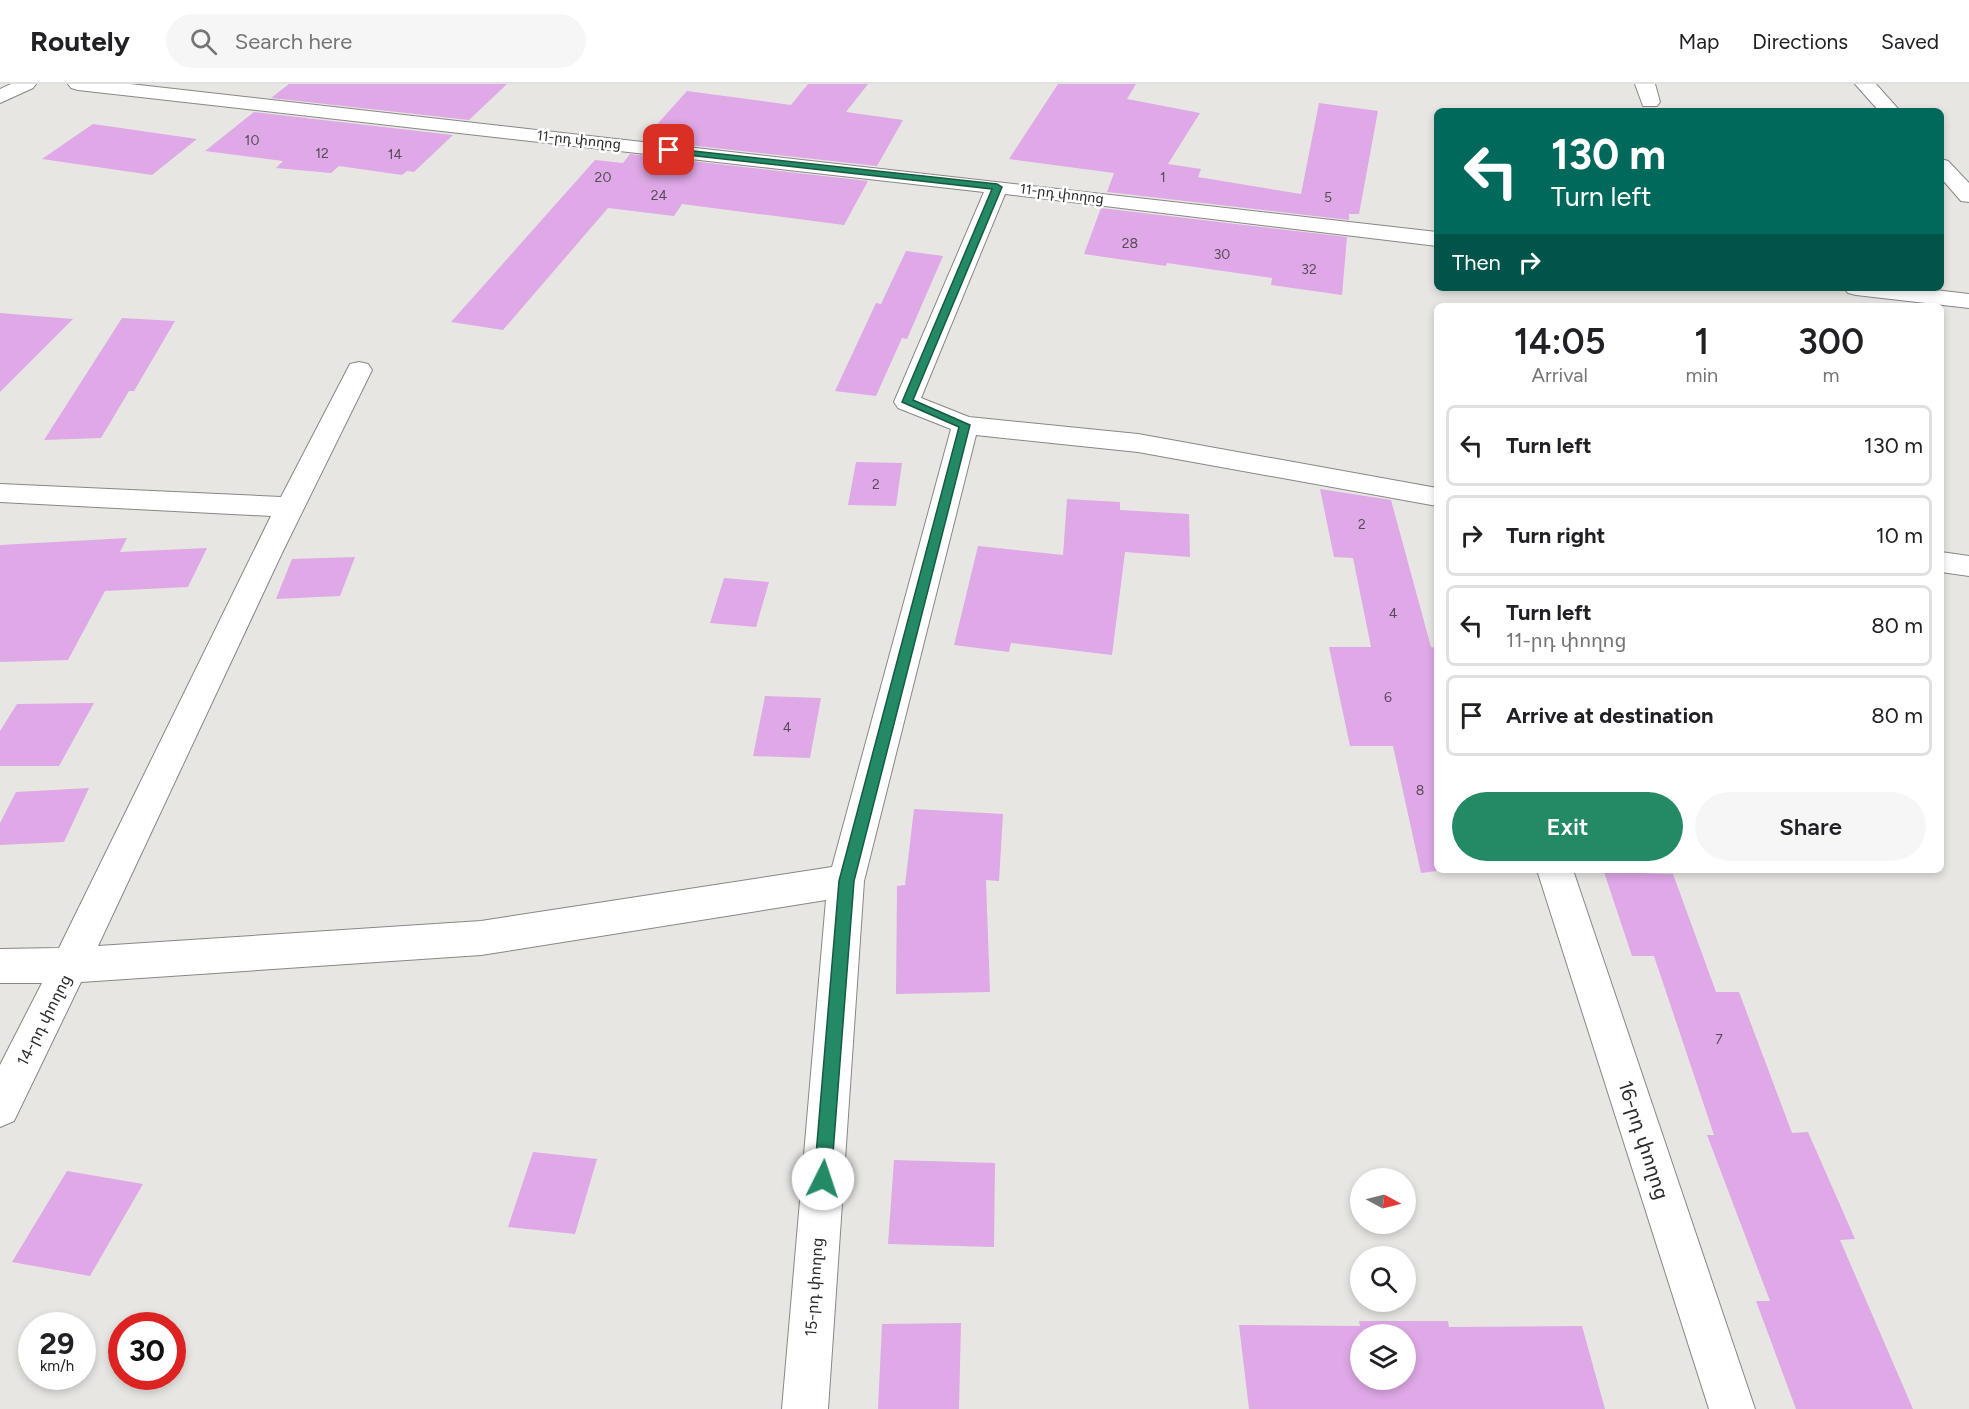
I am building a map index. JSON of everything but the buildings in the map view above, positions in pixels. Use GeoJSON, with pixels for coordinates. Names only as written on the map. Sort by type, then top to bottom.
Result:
{"type":"FeatureCollection","features":[{"type":"Feature","properties":{"kind":"street"},"geometry":{"type":"LineString","coordinates":[[0,97],[26,84]]}},
{"type":"Feature","properties":{"kind":"street","name":"11-րդ փողոց"},"geometry":{"type":"LineString","coordinates":[[78,84],[1434,238]]}},
{"type":"Feature","properties":{"kind":"street"},"geometry":{"type":"LineString","coordinates":[[192,97],[211,84]]}},
{"type":"Feature","properties":{"kind":"street"},"geometry":{"type":"LineString","coordinates":[[1864,84],[1887,108]]}},
{"type":"Feature","properties":{"kind":"street"},"geometry":{"type":"LineString","coordinates":[[1944,168],[1967,192]]}},
{"type":"Feature","properties":{"kind":"street"},"geometry":{"type":"LineString","coordinates":[[997,187],[907,402],[965,425],[1138,443],[1434,501]]}},
{"type":"Feature","properties":{"kind":"street"},"geometry":{"type":"LineString","coordinates":[[1882,291],[1969,301]]}},
{"type":"Feature","properties":{"kind":"street","name":"14-րդ փողոց"},"geometry":{"type":"LineString","coordinates":[[0,1107],[72,965],[288,507],[359,370]]}},
{"type":"Feature","properties":{"kind":"street","name":"15-րդ փողոց"},"geometry":{"type":"LineString","coordinates":[[805,1409],[846,881],[965,425]]}},
{"type":"Feature","properties":{"kind":"street"},"geometry":{"type":"LineString","coordinates":[[0,493],[288,507]]}},
{"type":"Feature","properties":{"kind":"street"},"geometry":{"type":"LineString","coordinates":[[1944,562],[1969,566]]}},
{"type":"Feature","properties":{"kind":"street","name":"16-րդ փողոց"},"geometry":{"type":"LineString","coordinates":[[1556,873],[1732,1409]]}},
{"type":"Feature","properties":{"kind":"street"},"geometry":{"type":"LineString","coordinates":[[0,966],[72,965],[481,938],[846,881]]}},
{"type":"Feature","properties":{"kind":"route"},"geometry":{"type":"LineString","coordinates":[[669,150],[997,187],[907,402],[965,425],[846,881],[823,1179]]}}]}
